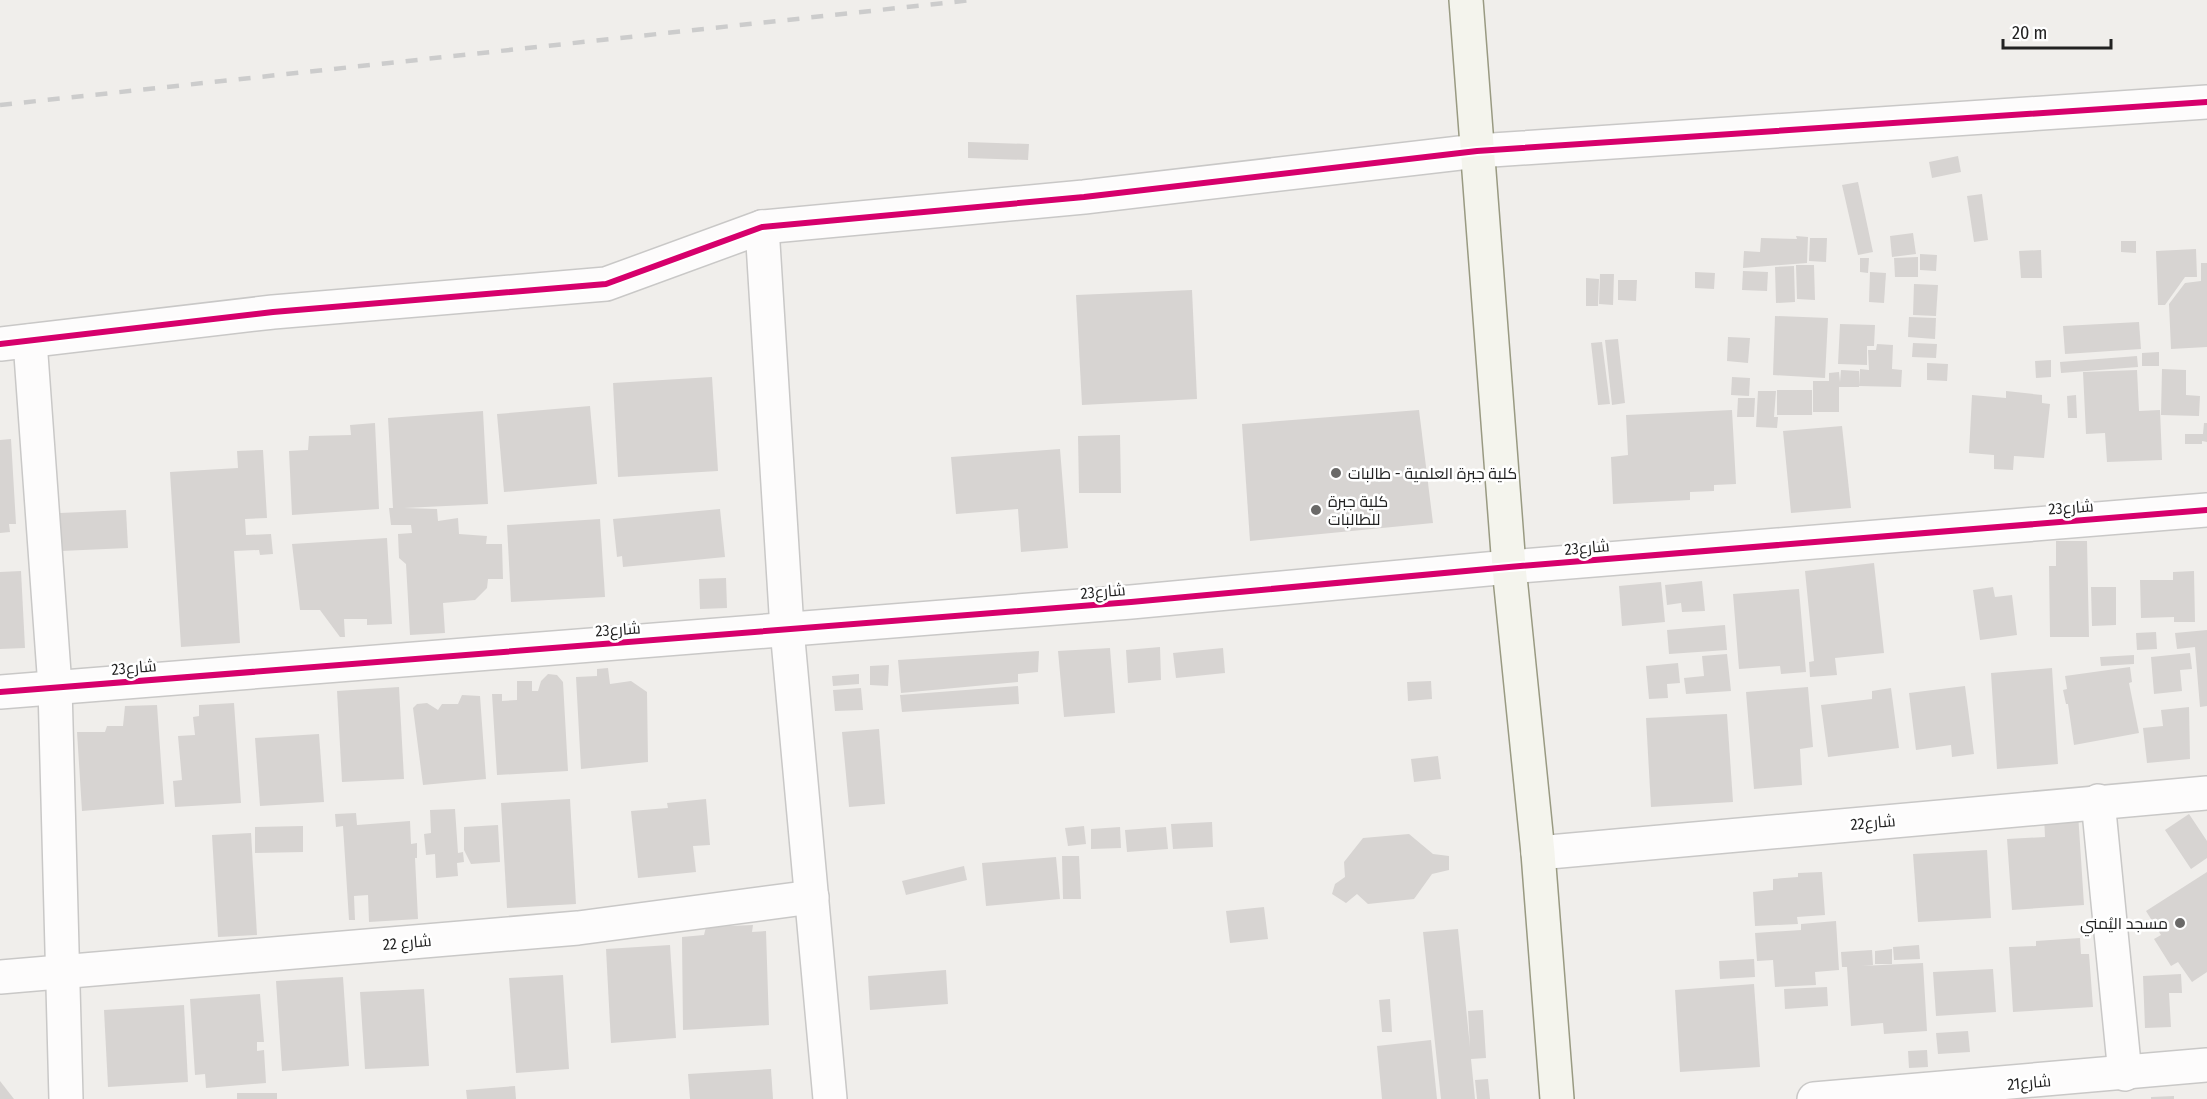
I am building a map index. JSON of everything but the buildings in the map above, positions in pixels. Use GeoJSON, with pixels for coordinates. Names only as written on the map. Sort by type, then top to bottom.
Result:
{"type":"FeatureCollection","features":[{"type":"Feature","properties":{"kind":"street"},"geometry":{"type":"LineString","coordinates":[[1466,0],[1509,567],[1538,852],[1557,1099]]}},
{"type":"Feature","properties":{"kind":"street"},"geometry":{"type":"LineString","coordinates":[[66,1099],[55,687],[15,342],[273,312],[606,284],[762,226],[1084,197],[1477,151],[2207,102]]}},
{"type":"Feature","properties":{"kind":"street"},"geometry":{"type":"LineString","coordinates":[[762,226],[787,629],[830,1099]]}},
{"type":"Feature","properties":{"kind":"street","name":"شارع23"},"geometry":{"type":"LineString","coordinates":[[0,692],[1131,602],[1509,567],[2207,510]]}},
{"type":"Feature","properties":{"kind":"street","name":"شارع22"},"geometry":{"type":"LineString","coordinates":[[1538,852],[2207,793]]}},
{"type":"Feature","properties":{"kind":"street"},"geometry":{"type":"LineString","coordinates":[[2098,801],[2125,1074]]}},
{"type":"Feature","properties":{"kind":"street","name":"شارع 22"},"geometry":{"type":"LineString","coordinates":[[0,977],[578,928],[812,897]]}},
{"type":"Feature","properties":{"kind":"street","name":"شارع21"},"geometry":{"type":"LineString","coordinates":[[1814,1099],[2125,1074],[2207,1065]]}},
{"type":"Feature","properties":{"kind":"railway"},"geometry":{"type":"LineString","coordinates":[[0,105],[972,0]]}},
{"type":"Feature","properties":{"kind":"cycle path"},"geometry":{"type":"LineString","coordinates":[[0,344],[273,312],[606,284],[762,227],[1084,197],[1477,151],[2207,102]]}},
{"type":"Feature","properties":{"kind":"cycle path"},"geometry":{"type":"LineString","coordinates":[[0,692],[1131,602],[1509,567],[2207,510]]}},
{"type":"Feature","properties":{"kind":"place","name":"كلية جبرة العلمية - طالبات"},"geometry":{"type":"Point","coordinates":[1336,473]}},
{"type":"Feature","properties":{"kind":"place","name":"كلية جبرة للطالبات"},"geometry":{"type":"Point","coordinates":[1316,510]}},
{"type":"Feature","properties":{"kind":"place","name":"مسجد اليُمني"},"geometry":{"type":"Point","coordinates":[2180,923]}}]}
